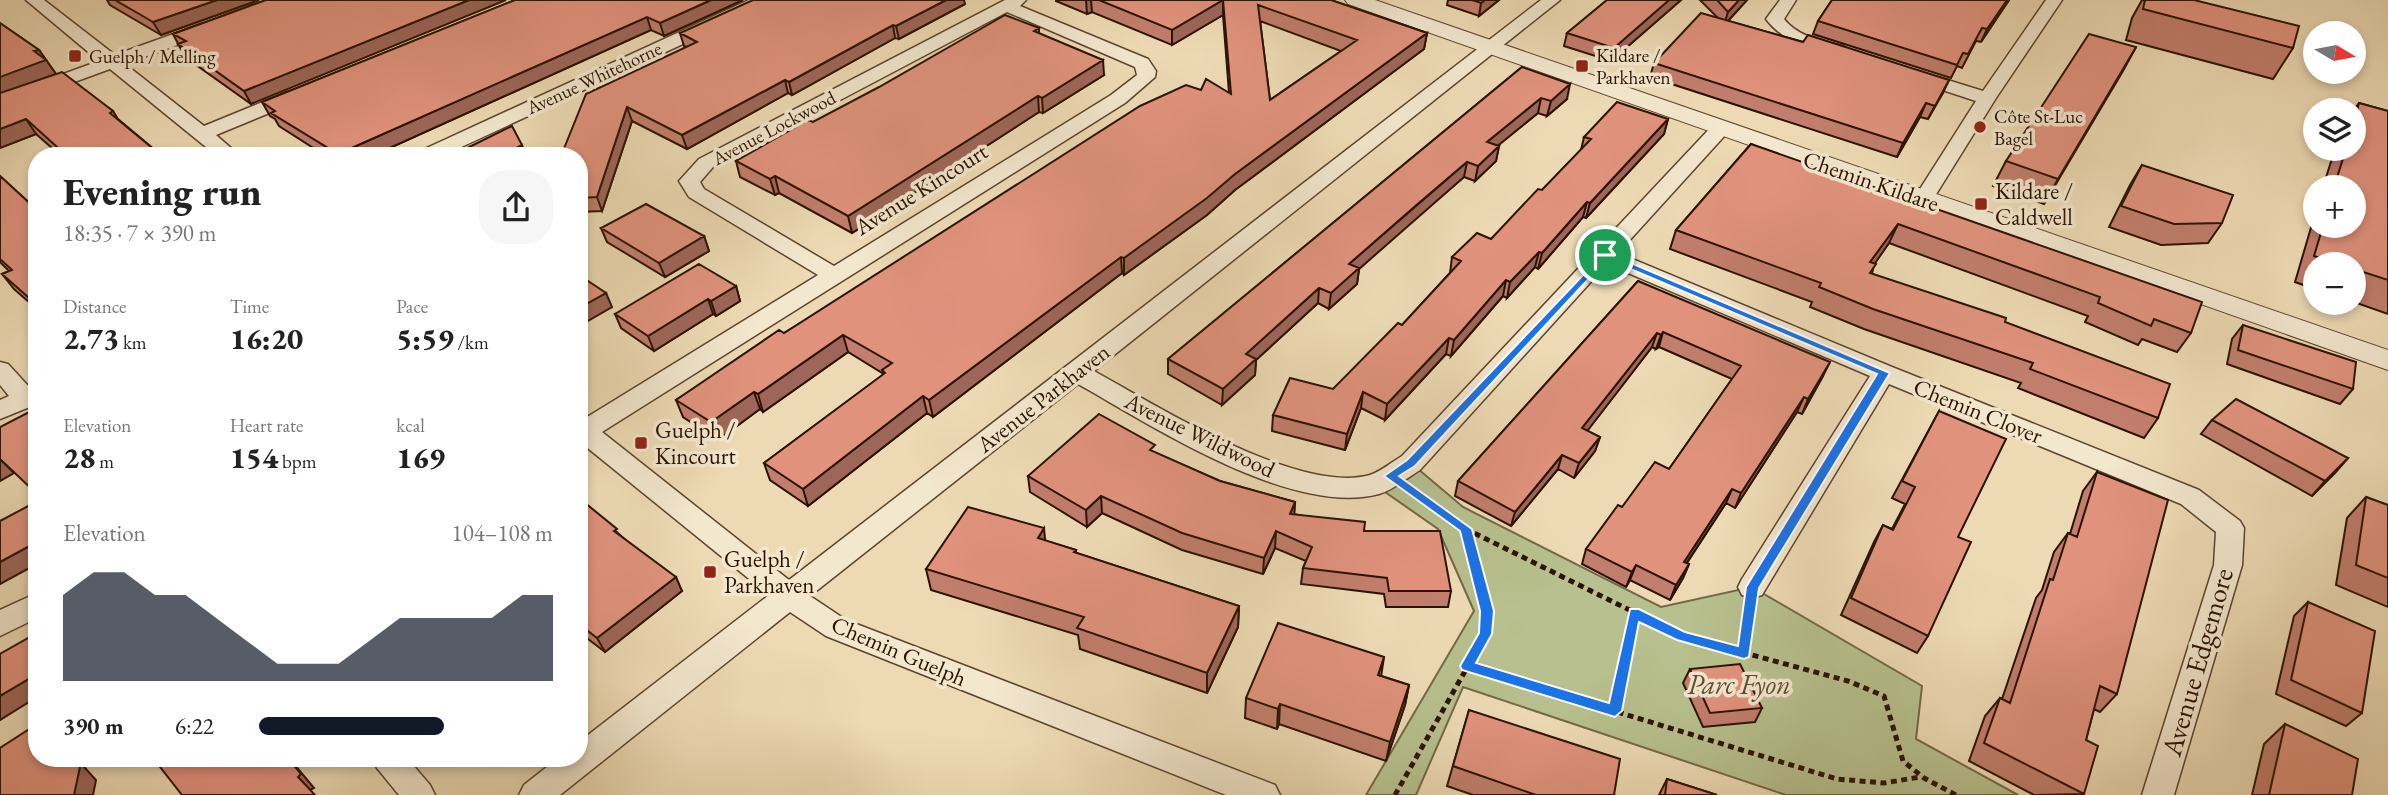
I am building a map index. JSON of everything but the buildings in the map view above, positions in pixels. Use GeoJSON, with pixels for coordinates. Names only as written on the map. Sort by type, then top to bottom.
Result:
{"type":"FeatureCollection","features":[{"type":"Feature","properties":{"kind":"street"},"geometry":{"type":"LineString","coordinates":[[34,0],[218,147]]}},
{"type":"Feature","properties":{"kind":"street","name":"Avenue Whitehorne"},"geometry":{"type":"LineString","coordinates":[[444,147],[763,0]]}},
{"type":"Feature","properties":{"kind":"street","name":"Chemin Kildare"},"geometry":{"type":"LineString","coordinates":[[1355,0],[2388,360]]}},
{"type":"Feature","properties":{"kind":"street","name":"Avenue Parkhaven"},"geometry":{"type":"LineString","coordinates":[[588,754],[1552,0]]}},
{"type":"Feature","properties":{"kind":"street"},"geometry":{"type":"LineString","coordinates":[[1788,0],[1775,19],[1780,29],[1796,37],[1860,57]]}},
{"type":"Feature","properties":{"kind":"street"},"geometry":{"type":"LineString","coordinates":[[1923,200],[1987,98],[2054,0]]}},
{"type":"Feature","properties":{"kind":"street","name":"Avenue Kincourt"},"geometry":{"type":"LineString","coordinates":[[588,425],[1118,99],[1146,77],[1147,71],[1142,63],[1012,3]]}},
{"type":"Feature","properties":{"kind":"street","name":"Avenue Lockwood"},"geometry":{"type":"LineString","coordinates":[[833,275],[696,193],[689,181],[706,163],[1012,3]]}},
{"type":"Feature","properties":{"kind":"street"},"geometry":{"type":"LineString","coordinates":[[0,103],[218,24]]}},
{"type":"Feature","properties":{"kind":"street"},"geometry":{"type":"LineString","coordinates":[[1898,69],[1987,98]]}},
{"type":"Feature","properties":{"kind":"street"},"geometry":{"type":"LineString","coordinates":[[201,134],[311,89]]}},
{"type":"Feature","properties":{"kind":"street","name":"Avenue Wildwood"},"geometry":{"type":"LineString","coordinates":[[1076,372],[1187,433],[1276,475],[1328,487],[1376,485],[1411,463],[1721,128]]}},
{"type":"Feature","properties":{"kind":"street","name":"Chemin Clover"},"geometry":{"type":"LineString","coordinates":[[1605,255],[1884,373],[2190,497],[2230,528]]}},
{"type":"Feature","properties":{"kind":"street"},"geometry":{"type":"LineString","coordinates":[[0,370],[28,393]]}},
{"type":"Feature","properties":{"kind":"street"},"geometry":{"type":"LineString","coordinates":[[1752,587],[1884,373]]}},
{"type":"Feature","properties":{"kind":"street"},"geometry":{"type":"LineString","coordinates":[[0,410],[28,397]]}},
{"type":"Feature","properties":{"kind":"street","name":"Chemin Guelph"},"geometry":{"type":"LineString","coordinates":[[588,434],[821,619],[855,636],[1264,795]]}},
{"type":"Feature","properties":{"kind":"street","name":"Avenue Edgemore"},"geometry":{"type":"LineString","coordinates":[[2158,795],[2228,565],[2230,528]]}},
{"type":"Feature","properties":{"kind":"street"},"geometry":{"type":"LineString","coordinates":[[0,624],[28,609]]}},
{"type":"Feature","properties":{"kind":"street"},"geometry":{"type":"LineString","coordinates":[[396,767],[419,795]]}},
{"type":"Feature","properties":{"kind":"street","name":"Avenue Parkhaven"},"geometry":{"type":"LineString","coordinates":[[535,795],[571,767]]}},
{"type":"Feature","properties":{"kind":"path"},"geometry":{"type":"LineString","coordinates":[[1390,476],[1466,529],[1682,636],[1848,681],[1884,696],[1892,710],[1899,757],[1921,777],[1956,795]]}},
{"type":"Feature","properties":{"kind":"path"},"geometry":{"type":"LineString","coordinates":[[1395,795],[1486,634],[1487,611],[1466,529]]}},
{"type":"Feature","properties":{"kind":"path"},"geometry":{"type":"LineString","coordinates":[[1744,653],[1752,587]]}},
{"type":"Feature","properties":{"kind":"path"},"geometry":{"type":"LineString","coordinates":[[1615,711],[1634,613]]}},
{"type":"Feature","properties":{"kind":"path"},"geometry":{"type":"LineString","coordinates":[[1467,666],[1837,779],[1884,783],[1921,777]]}},
{"type":"Feature","properties":{"kind":"green space","name":"Parc Fyon"},"geometry":{"type":"Polygon","coordinates":[[[1411,463],[1463,507],[1661,607],[1752,587],[1922,686],[1916,739],[2018,795],[1786,795],[1463,687],[1416,795],[1366,795],[1474,611],[1438,529],[1375,485],[1411,463]]]}},
{"type":"Feature","properties":{"kind":"place","name":"Guelph / Melling"},"geometry":{"type":"Point","coordinates":[75,56]}},
{"type":"Feature","properties":{"kind":"place","name":"Kildare / Parkhaven"},"geometry":{"type":"Point","coordinates":[1582,66]}},
{"type":"Feature","properties":{"kind":"place","name":"Côte St-Luc Bagel"},"geometry":{"type":"Point","coordinates":[1980,127]}},
{"type":"Feature","properties":{"kind":"place","name":"Kildare / Caldwell"},"geometry":{"type":"Point","coordinates":[1981,204]}},
{"type":"Feature","properties":{"kind":"place","name":"Guelph / Kincourt"},"geometry":{"type":"Point","coordinates":[641,443]}},
{"type":"Feature","properties":{"kind":"place","name":"Guelph / Parkhaven"},"geometry":{"type":"Point","coordinates":[710,572]}},
{"type":"Feature","properties":{"kind":"route"},"geometry":{"type":"LineString","coordinates":[[1605,255],[1884,373],[1752,587],[1744,653],[1682,636],[1634,613],[1615,711],[1467,666],[1486,634],[1487,611],[1466,529],[1390,476],[1411,463],[1605,255]]}}]}
